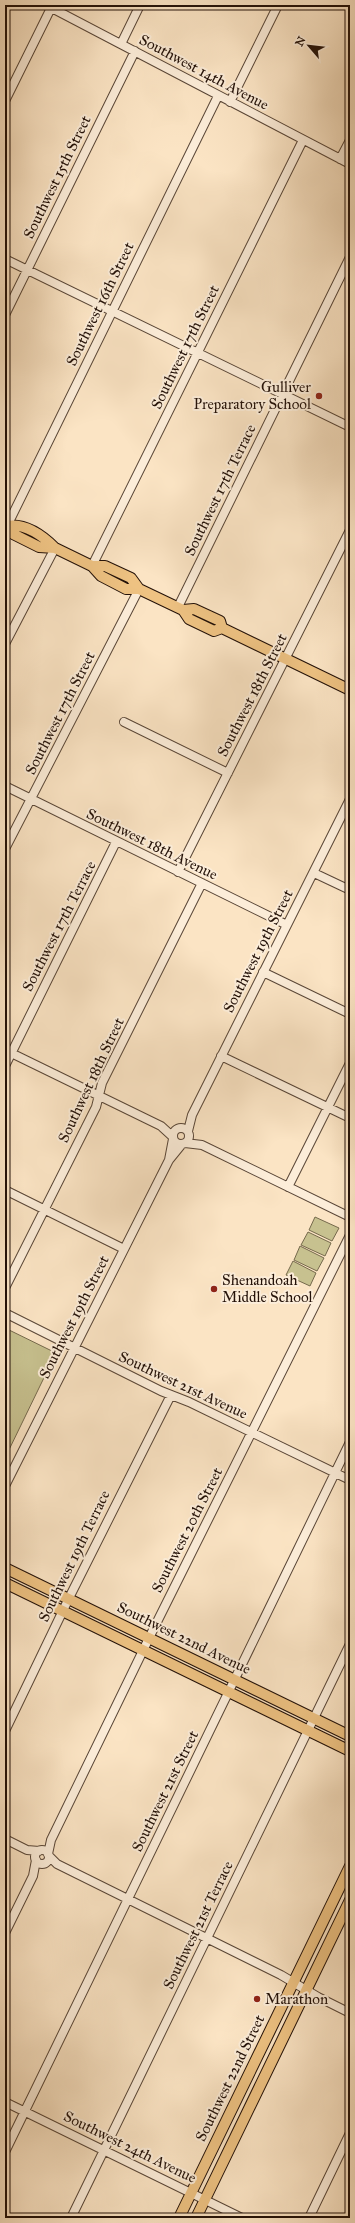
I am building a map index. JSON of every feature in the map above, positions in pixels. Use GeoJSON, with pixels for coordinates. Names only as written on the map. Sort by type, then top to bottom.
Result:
{"type":"FeatureCollection","features":[{"type":"Feature","properties":{"kind":"main road"},"geometry":{"type":"LineString","coordinates":[[6,525],[13,534],[39,547],[55,548],[92,566],[101,576],[126,589],[139,589],[180,608],[189,618],[214,631],[222,628],[350,690]]}},
{"type":"Feature","properties":{"kind":"main road","name":"Southwest 22nd Avenue"},"geometry":{"type":"LineString","coordinates":[[5,1568],[350,1736]]}},
{"type":"Feature","properties":{"kind":"main road","name":"Southwest 22nd Avenue"},"geometry":{"type":"LineString","coordinates":[[5,1583],[350,1751]]}},
{"type":"Feature","properties":{"kind":"main road","name":"Southwest 22nd Street"},"geometry":{"type":"LineString","coordinates":[[180,2218],[350,1866]]}},
{"type":"Feature","properties":{"kind":"main road","name":"Southwest 22nd Street"},"geometry":{"type":"LineString","coordinates":[[196,2218],[350,1900]]}},
{"type":"Feature","properties":{"kind":"street"},"geometry":{"type":"LineString","coordinates":[[121,44],[140,5]]}},
{"type":"Feature","properties":{"kind":"street"},"geometry":{"type":"LineString","coordinates":[[230,102],[278,5]]}},
{"type":"Feature","properties":{"kind":"street"},"geometry":{"type":"LineString","coordinates":[[5,101],[48,6]]}},
{"type":"Feature","properties":{"kind":"street","name":"Southwest 14th Avenue"},"geometry":{"type":"LineString","coordinates":[[48,6],[350,164]]}},
{"type":"Feature","properties":{"kind":"street","name":"Southwest 15th Street"},"geometry":{"type":"LineString","coordinates":[[5,315],[135,51]]}},
{"type":"Feature","properties":{"kind":"street","name":"Southwest 16th Street"},"geometry":{"type":"LineString","coordinates":[[6,525],[218,96]]}},
{"type":"Feature","properties":{"kind":"street","name":"Southwest 17th Street"},"geometry":{"type":"LineString","coordinates":[[92,566],[303,140]]}},
{"type":"Feature","properties":{"kind":"street"},"geometry":{"type":"LineString","coordinates":[[340,159],[350,140]]}},
{"type":"Feature","properties":{"kind":"street","name":"Southwest 17th Terrace"},"geometry":{"type":"LineString","coordinates":[[180,608],[282,394],[350,257]]}},
{"type":"Feature","properties":{"kind":"street"},"geometry":{"type":"LineString","coordinates":[[5,259],[350,427]]}},
{"type":"Feature","properties":{"kind":"street","name":"Southwest 18th Street"},"geometry":{"type":"LineString","coordinates":[[178,872],[350,530]]}},
{"type":"Feature","properties":{"kind":"street"},"geometry":{"type":"LineString","coordinates":[[5,644],[55,548]]}},
{"type":"Feature","properties":{"kind":"street","name":"Southwest 17th Street"},"geometry":{"type":"LineString","coordinates":[[5,849],[139,589]]}},
{"type":"Feature","properties":{"kind":"street"},"geometry":{"type":"LineString","coordinates":[[124,722],[228,772]]}},
{"type":"Feature","properties":{"kind":"street","name":"Southwest 18th Avenue"},"geometry":{"type":"LineString","coordinates":[[5,786],[30,800],[287,925]]}},
{"type":"Feature","properties":{"kind":"street","name":"Southwest 19th Street"},"geometry":{"type":"LineString","coordinates":[[189,1132],[192,1115],[350,800]]}},
{"type":"Feature","properties":{"kind":"street","name":"Southwest 17th Terrace"},"geometry":{"type":"LineString","coordinates":[[5,1066],[8,1052],[116,842]]}},
{"type":"Feature","properties":{"kind":"street"},"geometry":{"type":"LineString","coordinates":[[314,872],[350,890]]}},
{"type":"Feature","properties":{"kind":"street","name":"Southwest 18th Street"},"geometry":{"type":"LineString","coordinates":[[5,1288],[96,1107],[102,1083],[202,883]]}},
{"type":"Feature","properties":{"kind":"street"},"geometry":{"type":"LineString","coordinates":[[263,972],[350,1014]]}},
{"type":"Feature","properties":{"kind":"street"},"geometry":{"type":"LineString","coordinates":[[8,1052],[161,1126],[178,1128],[189,1132],[202,1146]]}},
{"type":"Feature","properties":{"kind":"street"},"geometry":{"type":"LineString","coordinates":[[222,1056],[350,1118]]}},
{"type":"Feature","properties":{"kind":"street"},"geometry":{"type":"LineString","coordinates":[[288,1187],[350,1063]]}},
{"type":"Feature","properties":{"kind":"street","name":"Southwest 19th Street"},"geometry":{"type":"LineString","coordinates":[[178,1128],[192,1115]]}},
{"type":"Feature","properties":{"kind":"street"},"geometry":{"type":"LineString","coordinates":[[161,1126],[176,1143],[202,1146],[350,1217]]}},
{"type":"Feature","properties":{"kind":"street"},"geometry":{"type":"LineString","coordinates":[[173,1138],[178,1128]]}},
{"type":"Feature","properties":{"kind":"street"},"geometry":{"type":"LineString","coordinates":[[184,1144],[189,1139],[189,1132]]}},
{"type":"Feature","properties":{"kind":"street","name":"Southwest 19th Street"},"geometry":{"type":"LineString","coordinates":[[169,1160],[173,1138]]}},
{"type":"Feature","properties":{"kind":"street","name":"Southwest 19th Street"},"geometry":{"type":"LineString","coordinates":[[5,1486],[169,1160],[184,1144]]}},
{"type":"Feature","properties":{"kind":"street"},"geometry":{"type":"LineString","coordinates":[[5,1190],[124,1249]]}},
{"type":"Feature","properties":{"kind":"street","name":"Southwest 20th Street"},"geometry":{"type":"LineString","coordinates":[[5,1933],[143,1649],[350,1235]]}},
{"type":"Feature","properties":{"kind":"street","name":"Southwest 21st Avenue"},"geometry":{"type":"LineString","coordinates":[[5,1313],[171,1395],[189,1402],[350,1480]]}},
{"type":"Feature","properties":{"kind":"street","name":"Southwest 19th Terrace"},"geometry":{"type":"LineString","coordinates":[[5,1731],[63,1610],[171,1395]]}},
{"type":"Feature","properties":{"kind":"street","name":"Southwest 21st Street"},"geometry":{"type":"LineString","coordinates":[[5,2152],[350,1442]]}},
{"type":"Feature","properties":{"kind":"street","name":"Southwest 21st Terrace"},"geometry":{"type":"LineString","coordinates":[[71,2218],[350,1644]]}},
{"type":"Feature","properties":{"kind":"street"},"geometry":{"type":"LineString","coordinates":[[5,1839],[207,1938],[294,1982],[350,2013]]}},
{"type":"Feature","properties":{"kind":"street","name":"Southwest 24th Avenue"},"geometry":{"type":"LineString","coordinates":[[5,2102],[242,2218]]}},
{"type":"Feature","properties":{"kind":"street"},"geometry":{"type":"LineString","coordinates":[[309,2218],[350,2133]]}},
{"type":"Feature","properties":{"kind":"shaded area"},"geometry":{"type":"Polygon","coordinates":[[[315,1217],[339,1228],[332,1241],[309,1230],[315,1217]]]}},
{"type":"Feature","properties":{"kind":"shaded area"},"geometry":{"type":"Polygon","coordinates":[[[308,1232],[331,1243],[325,1256],[301,1245],[308,1232]]]}},
{"type":"Feature","properties":{"kind":"shaded area"},"geometry":{"type":"Polygon","coordinates":[[[300,1246],[324,1258],[317,1271],[294,1260],[300,1246]]]}},
{"type":"Feature","properties":{"kind":"shaded area"},"geometry":{"type":"Polygon","coordinates":[[[293,1261],[316,1273],[310,1286],[286,1275],[293,1261]]]}},
{"type":"Feature","properties":{"kind":"shaded area"},"geometry":{"type":"Polygon","coordinates":[[[5,1328],[56,1353],[5,1458],[5,1328]]]}},
{"type":"Feature","properties":{"kind":"place","name":"Gulliver Preparatory School"},"geometry":{"type":"Point","coordinates":[319,396]}},
{"type":"Feature","properties":{"kind":"place","name":"Shenandoah Middle School"},"geometry":{"type":"Point","coordinates":[214,1289]}},
{"type":"Feature","properties":{"kind":"place","name":"Marathon"},"geometry":{"type":"Point","coordinates":[257,1999]}}]}
